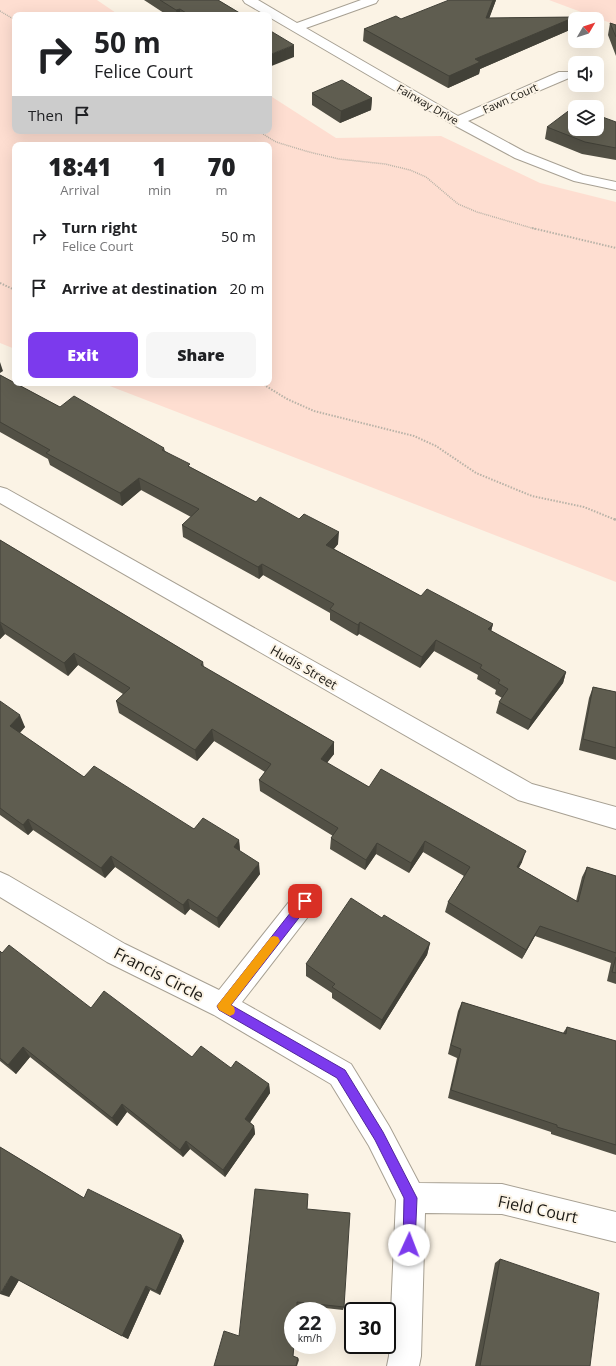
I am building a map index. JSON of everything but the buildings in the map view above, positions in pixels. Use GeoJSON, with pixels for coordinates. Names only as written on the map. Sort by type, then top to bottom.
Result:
{"type":"FeatureCollection","features":[{"type":"Feature","properties":{"kind":"street","name":"Fairway Drive"},"geometry":{"type":"LineString","coordinates":[[250,0],[271,12]]}},
{"type":"Feature","properties":{"kind":"street"},"geometry":{"type":"LineString","coordinates":[[297,27],[372,0]]}},
{"type":"Feature","properties":{"kind":"street","name":"Fairway Drive"},"geometry":{"type":"LineString","coordinates":[[272,13],[457,122],[520,155],[579,178],[616,186]]}},
{"type":"Feature","properties":{"kind":"street","name":"Fawn Court"},"geometry":{"type":"LineString","coordinates":[[457,122],[564,75]]}},
{"type":"Feature","properties":{"kind":"street","name":"Hudis Street"},"geometry":{"type":"LineString","coordinates":[[0,494],[526,793],[616,818]]}},
{"type":"Feature","properties":{"kind":"street","name":"Francis Circle"},"geometry":{"type":"LineString","coordinates":[[0,884],[116,953],[223,1006],[341,1074],[379,1136],[411,1198],[405,1356],[403,1366]]}},
{"type":"Feature","properties":{"kind":"street"},"geometry":{"type":"LineString","coordinates":[[223,1006],[305,901]]}},
{"type":"Feature","properties":{"kind":"street","name":"Field Court"},"geometry":{"type":"LineString","coordinates":[[411,1198],[502,1199],[616,1227]]}},
{"type":"Feature","properties":{"kind":"path"},"geometry":{"type":"LineString","coordinates":[[0,11],[12,18]]}},
{"type":"Feature","properties":{"kind":"path"},"geometry":{"type":"LineString","coordinates":[[263,134],[276,142],[309,152],[339,159],[385,164],[410,170],[426,177],[458,204],[477,212],[539,230],[616,248]]}},
{"type":"Feature","properties":{"kind":"path"},"geometry":{"type":"LineString","coordinates":[[0,283],[12,289]]}},
{"type":"Feature","properties":{"kind":"path"},"geometry":{"type":"LineString","coordinates":[[266,386],[287,399],[314,411],[414,436],[436,446],[476,473],[532,496],[584,507],[616,520]]}},
{"type":"Feature","properties":{"kind":"shaded area"},"geometry":{"type":"Polygon","coordinates":[[[0,0],[97,0],[115,12],[12,12],[12,134],[272,134],[272,97],[336,138],[441,136],[540,183],[616,202],[616,582],[110,386],[272,386],[272,142],[12,142],[12,348],[0,343],[0,0]]]}},
{"type":"Feature","properties":{"kind":"shaded area"},"geometry":{"type":"Polygon","coordinates":[[[549,0],[616,0],[616,25],[604,21],[604,12],[581,12],[549,0]]]}},
{"type":"Feature","properties":{"kind":"slow traffic"},"geometry":{"type":"LineString","coordinates":[[230,1011],[223,1006],[274,941]]}},
{"type":"Feature","properties":{"kind":"route"},"geometry":{"type":"LineString","coordinates":[[305,901],[223,1006],[341,1074],[379,1136],[411,1198],[409,1245]]}}]}
